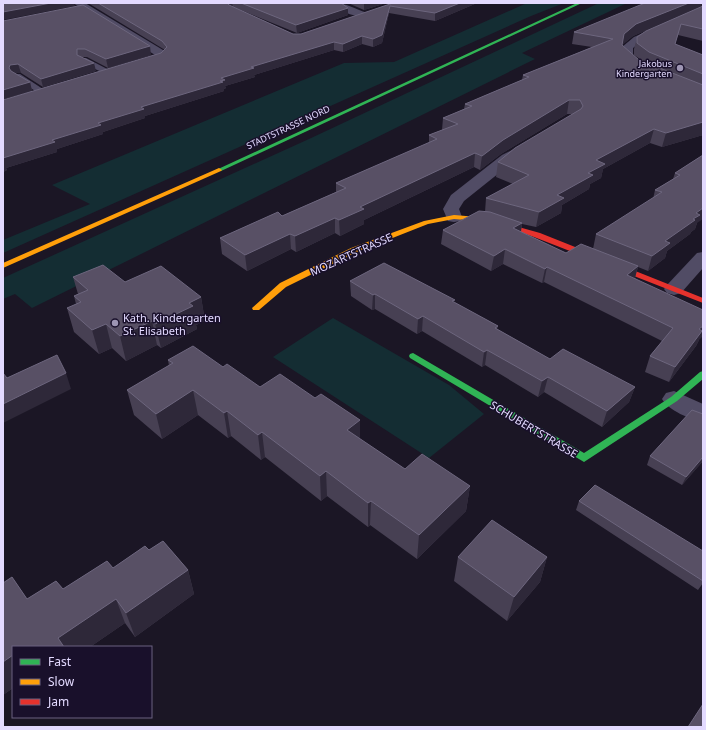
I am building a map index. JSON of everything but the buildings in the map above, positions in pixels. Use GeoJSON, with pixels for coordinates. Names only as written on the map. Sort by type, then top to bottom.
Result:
{"type":"FeatureCollection","features":[{"type":"Feature","properties":{"kind":"main road","name":"STADTSTRASSE NORD"},"geometry":{"type":"LineString","coordinates":[[3,266],[180,188],[580,3]]}},
{"type":"Feature","properties":{"kind":"main road","name":"MOZARTSTRASSE"},"geometry":{"type":"LineString","coordinates":[[256,308],[283,286],[354,250],[426,222],[454,217],[490,220],[537,235],[674,288],[703,301]]}},
{"type":"Feature","properties":{"kind":"main road","name":"SCHUBERTSTRASSE"},"geometry":{"type":"LineString","coordinates":[[413,356],[584,458],[674,399],[703,374]]}},
{"type":"Feature","properties":{"kind":"street"},"geometry":{"type":"LineString","coordinates":[[338,3],[353,12],[367,14],[349,20]]}},
{"type":"Feature","properties":{"kind":"street"},"geometry":{"type":"LineString","coordinates":[[79,8],[159,52],[161,55],[158,58],[97,78]]}},
{"type":"Feature","properties":{"kind":"street"},"geometry":{"type":"LineString","coordinates":[[653,74],[641,68],[627,57],[628,47],[638,39],[703,10]]}},
{"type":"Feature","properties":{"kind":"street"},"geometry":{"type":"LineString","coordinates":[[31,97],[50,91]]}},
{"type":"Feature","properties":{"kind":"street"},"geometry":{"type":"LineString","coordinates":[[454,217],[451,209],[457,198],[507,158],[533,142]]}},
{"type":"Feature","properties":{"kind":"street"},"geometry":{"type":"LineString","coordinates":[[674,288],[703,257]]}},
{"type":"Feature","properties":{"kind":"street"},"geometry":{"type":"LineString","coordinates":[[674,399],[703,414]]}},
{"type":"Feature","properties":{"kind":"lane"},"geometry":{"type":"LineString","coordinates":[[83,60],[111,73]]}},
{"type":"Feature","properties":{"kind":"lane"},"geometry":{"type":"LineString","coordinates":[[17,76],[50,91]]}},
{"type":"Feature","properties":{"kind":"green space"},"geometry":{"type":"Polygon","coordinates":[[[527,3],[564,3],[531,16],[3,253],[3,240],[90,204],[52,185],[344,63],[394,62],[527,3]]]}},
{"type":"Feature","properties":{"kind":"green space"},"geometry":{"type":"Polygon","coordinates":[[[599,3],[627,3],[522,53],[535,59],[32,308],[15,294],[3,299],[3,278],[309,139],[599,3]]]}},
{"type":"Feature","properties":{"kind":"green space"},"geometry":{"type":"Polygon","coordinates":[[[333,318],[449,385],[484,414],[429,458],[273,357],[333,318]]]}},
{"type":"Feature","properties":{"kind":"traffic: fast"},"geometry":{"type":"LineString","coordinates":[[219,170],[580,3]]}},
{"type":"Feature","properties":{"kind":"traffic: fast"},"geometry":{"type":"LineString","coordinates":[[413,356],[584,458],[674,399],[703,374]]}},
{"type":"Feature","properties":{"kind":"traffic: slow"},"geometry":{"type":"LineString","coordinates":[[3,266],[219,170]]}},
{"type":"Feature","properties":{"kind":"traffic: slow"},"geometry":{"type":"LineString","coordinates":[[256,308],[283,285],[354,250],[426,222],[454,217],[490,220],[508,226]]}},
{"type":"Feature","properties":{"kind":"traffic: jam"},"geometry":{"type":"LineString","coordinates":[[508,226],[537,235],[703,301]]}},
{"type":"Feature","properties":{"kind":"place","name":"Jakobus Kindergarten"},"geometry":{"type":"Point","coordinates":[680,68]}},
{"type":"Feature","properties":{"kind":"place","name":"Kath. Kindergarten St. Elisabeth"},"geometry":{"type":"Point","coordinates":[115,323]}}]}
